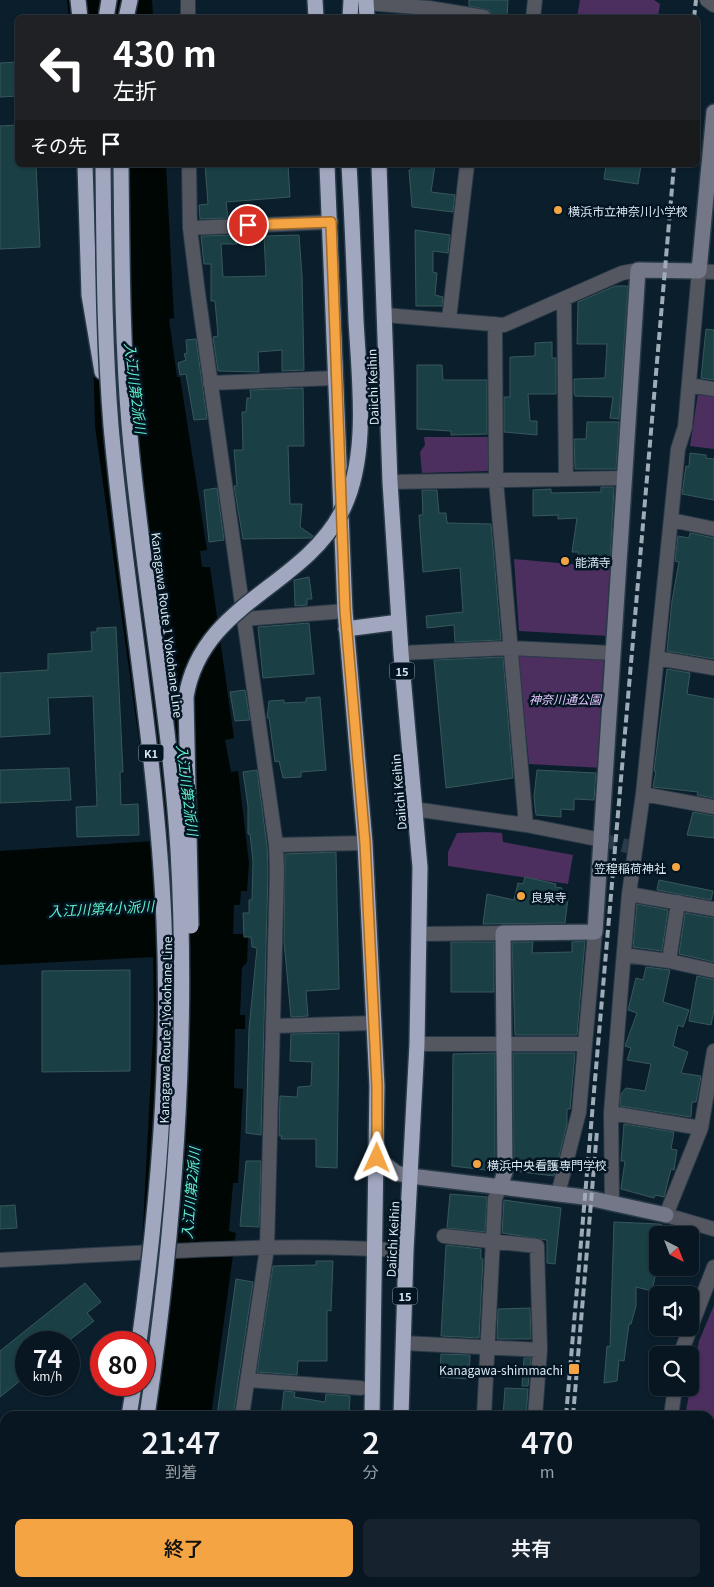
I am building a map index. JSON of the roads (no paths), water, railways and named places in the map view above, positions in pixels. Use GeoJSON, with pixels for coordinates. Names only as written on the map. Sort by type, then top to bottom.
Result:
{"type":"FeatureCollection","features":[{"type":"Feature","properties":{"kind":"highway"},"geometry":{"type":"LineString","coordinates":[[78,0],[80,15]]}},
{"type":"Feature","properties":{"kind":"highway"},"geometry":{"type":"LineString","coordinates":[[106,15],[109,0]]}},
{"type":"Feature","properties":{"kind":"highway"},"geometry":{"type":"LineString","coordinates":[[127,15],[130,0]]}},
{"type":"Feature","properties":{"kind":"highway"},"geometry":{"type":"LineString","coordinates":[[314,0],[316,15]]}},
{"type":"Feature","properties":{"kind":"highway"},"geometry":{"type":"LineString","coordinates":[[353,15],[363,5]]}},
{"type":"Feature","properties":{"kind":"highway"},"geometry":{"type":"LineString","coordinates":[[85,167],[89,295],[111,426]]}},
{"type":"Feature","properties":{"kind":"highway","name":"Kanagawa Route 1 Yokohane Line"},"geometry":{"type":"LineString","coordinates":[[103,167],[106,348],[111,426],[145,698],[160,848],[165,925],[164,1078],[160,1152],[155,1215],[140,1331]]}},
{"type":"Feature","properties":{"kind":"highway","name":"Kanagawa Route 1 Yokohane Line"},"geometry":{"type":"LineString","coordinates":[[121,167],[124,348],[129,424],[178,847],[183,1004],[178,1154],[167,1268],[148,1411]]}},
{"type":"Feature","properties":{"kind":"highway","name":"Daiichi Keihin"},"geometry":{"type":"LineString","coordinates":[[327,167],[331,222],[335,378],[346,629],[365,843],[374,1023],[377,1158],[371,1345],[372,1411]]}},
{"type":"Feature","properties":{"kind":"highway"},"geometry":{"type":"LineString","coordinates":[[178,1154],[190,1062],[192,1009],[186,706],[190,677],[204,647],[232,616],[321,540],[340,515],[354,480],[359,430],[349,167]]}},
{"type":"Feature","properties":{"kind":"highway","name":"Daiichi Keihin"},"geometry":{"type":"LineString","coordinates":[[379,167],[390,482],[401,653],[420,866],[417,1044],[406,1251],[401,1411]]}},
{"type":"Feature","properties":{"kind":"highway"},"geometry":{"type":"LineString","coordinates":[[346,629],[399,622]]}},
{"type":"Feature","properties":{"kind":"highway"},"geometry":{"type":"LineString","coordinates":[[130,1411],[132,1396]]}},
{"type":"Feature","properties":{"kind":"street"},"geometry":{"type":"LineString","coordinates":[[188,0],[188,15]]}},
{"type":"Feature","properties":{"kind":"street"},"geometry":{"type":"LineString","coordinates":[[533,15],[535,0]]}},
{"type":"Feature","properties":{"kind":"street"},"geometry":{"type":"LineString","coordinates":[[707,0],[714,5]]}},
{"type":"Feature","properties":{"kind":"street"},"geometry":{"type":"LineString","coordinates":[[363,5],[430,4],[476,15]]}},
{"type":"Feature","properties":{"kind":"street"},"geometry":{"type":"LineString","coordinates":[[612,1202],[611,1113],[629,894],[643,794],[678,449],[684,427],[707,271],[714,122]]}},
{"type":"Feature","properties":{"kind":"street"},"geometry":{"type":"LineString","coordinates":[[189,167],[190,228],[210,383],[276,845],[274,1026],[267,1248],[243,1411]]}},
{"type":"Feature","properties":{"kind":"street"},"geometry":{"type":"LineString","coordinates":[[449,319],[467,167]]}},
{"type":"Feature","properties":{"kind":"street"},"geometry":{"type":"LineString","coordinates":[[190,228],[331,222]]}},
{"type":"Feature","properties":{"kind":"street"},"geometry":{"type":"LineString","coordinates":[[385,314],[504,325],[622,274],[638,270],[707,271]]}},
{"type":"Feature","properties":{"kind":"street"},"geometry":{"type":"LineString","coordinates":[[558,1194],[579,1112],[595,932],[638,270]]}},
{"type":"Feature","properties":{"kind":"street"},"geometry":{"type":"LineString","coordinates":[[564,299],[566,479]]}},
{"type":"Feature","properties":{"kind":"street"},"geometry":{"type":"LineString","coordinates":[[495,324],[496,480],[526,825]]}},
{"type":"Feature","properties":{"kind":"street"},"geometry":{"type":"LineString","coordinates":[[210,383],[335,378]]}},
{"type":"Feature","properties":{"kind":"street"},"geometry":{"type":"LineString","coordinates":[[689,385],[714,389]]}},
{"type":"Feature","properties":{"kind":"street"},"geometry":{"type":"LineString","coordinates":[[390,482],[625,478]]}},
{"type":"Feature","properties":{"kind":"street"},"geometry":{"type":"LineString","coordinates":[[670,520],[714,528]]}},
{"type":"Feature","properties":{"kind":"street"},"geometry":{"type":"LineString","coordinates":[[244,619],[345,610]]}},
{"type":"Feature","properties":{"kind":"street"},"geometry":{"type":"LineString","coordinates":[[401,653],[511,648],[613,653]]}},
{"type":"Feature","properties":{"kind":"street"},"geometry":{"type":"LineString","coordinates":[[657,658],[714,668]]}},
{"type":"Feature","properties":{"kind":"street"},"geometry":{"type":"LineString","coordinates":[[643,794],[714,807]]}},
{"type":"Feature","properties":{"kind":"street"},"geometry":{"type":"LineString","coordinates":[[414,809],[526,825],[602,840]]}},
{"type":"Feature","properties":{"kind":"street"},"geometry":{"type":"LineString","coordinates":[[276,845],[365,843]]}},
{"type":"Feature","properties":{"kind":"street"},"geometry":{"type":"LineString","coordinates":[[629,894],[714,909]]}},
{"type":"Feature","properties":{"kind":"street"},"geometry":{"type":"LineString","coordinates":[[669,961],[678,902]]}},
{"type":"Feature","properties":{"kind":"street"},"geometry":{"type":"LineString","coordinates":[[419,934],[595,932]]}},
{"type":"Feature","properties":{"kind":"street"},"geometry":{"type":"LineString","coordinates":[[484,1411],[495,1199],[505,1172],[503,933]]}},
{"type":"Feature","properties":{"kind":"street"},"geometry":{"type":"LineString","coordinates":[[624,955],[669,961],[714,971]]}},
{"type":"Feature","properties":{"kind":"street"},"geometry":{"type":"LineString","coordinates":[[274,1026],[374,1023]]}},
{"type":"Feature","properties":{"kind":"street"},"geometry":{"type":"LineString","coordinates":[[417,1044],[585,1044]]}},
{"type":"Feature","properties":{"kind":"street"},"geometry":{"type":"LineString","coordinates":[[666,1215],[701,1128],[714,1051]]}},
{"type":"Feature","properties":{"kind":"street"},"geometry":{"type":"LineString","coordinates":[[611,1113],[701,1128]]}},
{"type":"Feature","properties":{"kind":"street"},"geometry":{"type":"LineString","coordinates":[[377,1158],[396,1173],[410,1176],[500,1186],[612,1202],[714,1229]]}},
{"type":"Feature","properties":{"kind":"street"},"geometry":{"type":"LineString","coordinates":[[444,1236],[537,1246],[540,1350],[535,1411]]}},
{"type":"Feature","properties":{"kind":"street"},"geometry":{"type":"LineString","coordinates":[[0,1260],[267,1248],[375,1248],[406,1251]]}},
{"type":"Feature","properties":{"kind":"street"},"geometry":{"type":"LineString","coordinates":[[683,1346],[714,1267]]}},
{"type":"Feature","properties":{"kind":"street"},"geometry":{"type":"LineString","coordinates":[[403,1343],[540,1350]]}},
{"type":"Feature","properties":{"kind":"street"},"geometry":{"type":"LineString","coordinates":[[248,1380],[361,1388]]}},
{"type":"Feature","properties":{"kind":"street"},"geometry":{"type":"LineString","coordinates":[[672,1411],[674,1396]]}},
{"type":"Feature","properties":{"kind":"water"},"geometry":{"type":"Polygon","coordinates":[[[67,0],[152,0],[153,15],[69,15],[67,0]]]}},
{"type":"Feature","properties":{"kind":"water"},"geometry":{"type":"Polygon","coordinates":[[[80,167],[166,167],[174,318],[169,319],[177,377],[180,377],[207,550],[200,551],[202,567],[210,567],[234,738],[225,740],[231,772],[238,771],[249,863],[247,891],[241,891],[240,905],[234,905],[233,934],[248,934],[247,962],[242,968],[240,1015],[245,1015],[245,1029],[235,1029],[234,1088],[243,1089],[238,1183],[233,1183],[229,1231],[236,1233],[212,1411],[122,1411],[124,1396],[155,1396],[155,1331],[132,1331],[141,1265],[154,1017],[153,957],[0,965],[0,851],[153,841],[95,426],[92,314],[80,167]]]}},
{"type":"Feature","properties":{"kind":"tunnel"},"geometry":{"type":"LineString","coordinates":[[602,840],[635,848]]}},
{"type":"Feature","properties":{"kind":"railway"},"geometry":{"type":"LineString","coordinates":[[694,15],[696,0]]}},
{"type":"Feature","properties":{"kind":"railway"},"geometry":{"type":"LineString","coordinates":[[566,1411],[674,167]]}},
{"type":"Feature","properties":{"kind":"railway"},"geometry":{"type":"LineString","coordinates":[[573,1411],[597,1131]]}},
{"type":"Feature","properties":{"kind":"place","name":"横浜市立神奈川小学校"},"geometry":{"type":"Point","coordinates":[558,210]}},
{"type":"Feature","properties":{"kind":"place","name":"能満寺"},"geometry":{"type":"Point","coordinates":[565,561]}},
{"type":"Feature","properties":{"kind":"place","name":"笠䅣稲荷神社"},"geometry":{"type":"Point","coordinates":[676,867]}},
{"type":"Feature","properties":{"kind":"place","name":"良泉寺"},"geometry":{"type":"Point","coordinates":[521,896]}},
{"type":"Feature","properties":{"kind":"place","name":"横浜中央看護専門学校"},"geometry":{"type":"Point","coordinates":[477,1164]}},
{"type":"Feature","properties":{"kind":"place","name":"Kanagawa-shimmachi"},"geometry":{"type":"Point","coordinates":[574,1369]}},
{"type":"Feature","properties":{"kind":"water label","name":"入江川第2派川"},"geometry":{"type":"Point","coordinates":[136,388]}},
{"type":"Feature","properties":{"kind":"water label","name":"入江川第2派川"},"geometry":{"type":"Point","coordinates":[188,790]}},
{"type":"Feature","properties":{"kind":"water label","name":"入江川第4小派川"},"geometry":{"type":"Point","coordinates":[101,908]}},
{"type":"Feature","properties":{"kind":"water label","name":"入江川第2派川"},"geometry":{"type":"Point","coordinates":[190,1193]}},
{"type":"Feature","properties":{"kind":"park label","name":"神奈川通公園"},"geometry":{"type":"Point","coordinates":[565,698]}}]}
